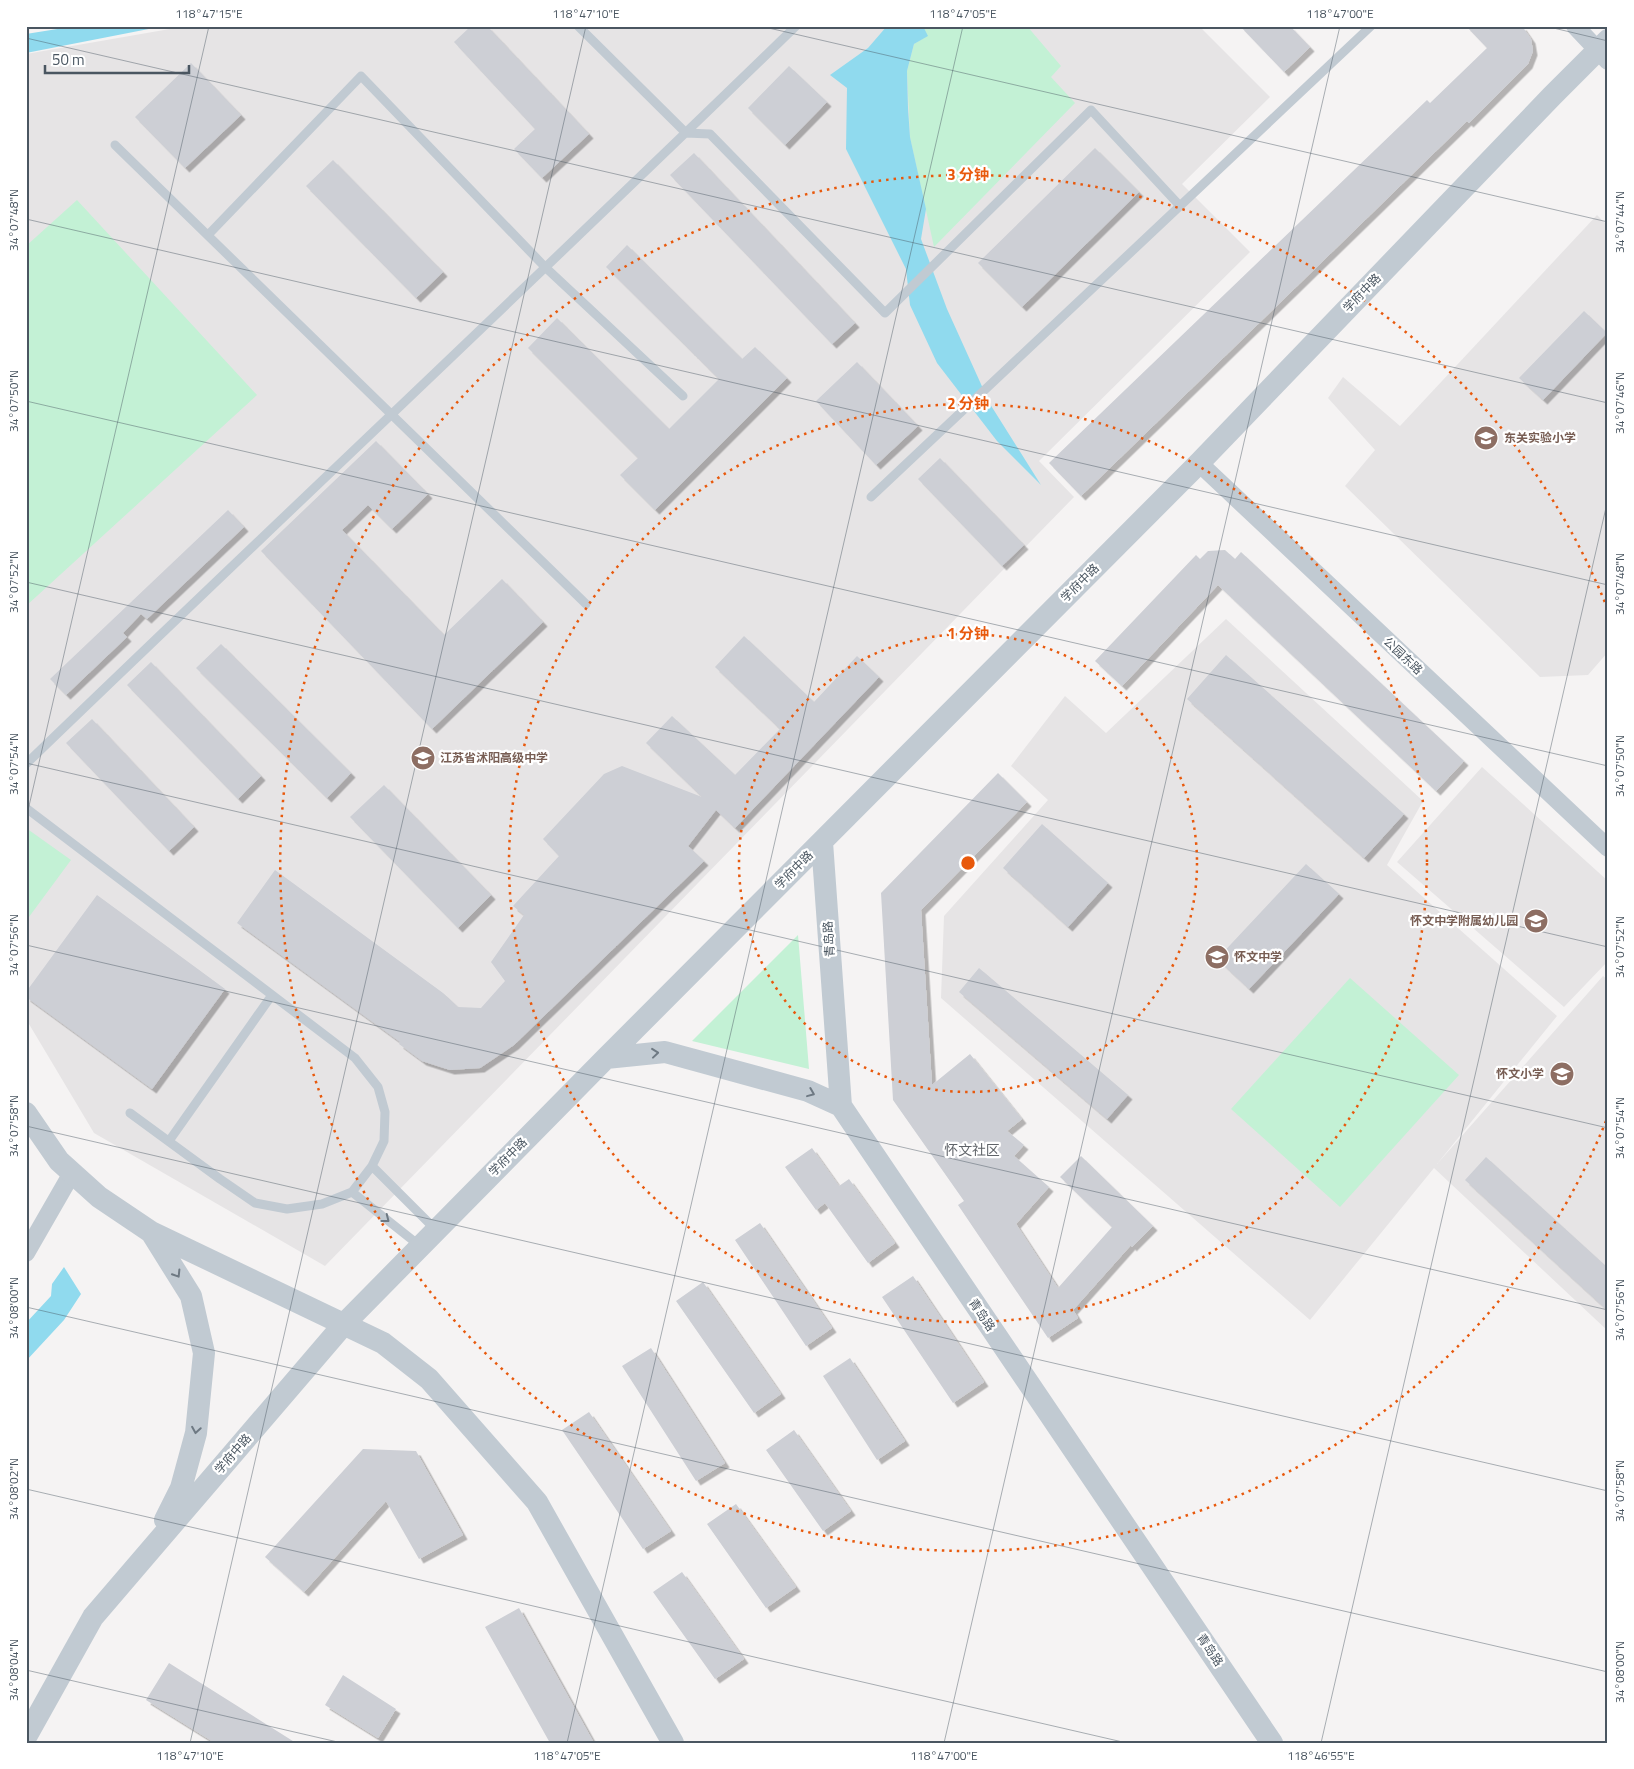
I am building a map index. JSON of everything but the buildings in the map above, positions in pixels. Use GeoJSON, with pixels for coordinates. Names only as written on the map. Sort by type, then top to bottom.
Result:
{"type":"FeatureCollection","features":[{"type":"Feature","properties":{"kind":"street"},"geometry":{"type":"LineString","coordinates":[[1576,26],[1605,50]]}},
{"type":"Feature","properties":{"kind":"street","name":"学府中路"},"geometry":{"type":"LineString","coordinates":[[26,1737],[94,1617],[344,1324],[606,1058],[1199,463],[1552,96],[1605,50]]}},
{"type":"Feature","properties":{"kind":"street","name":"公园东路"},"geometry":{"type":"LineString","coordinates":[[1199,463],[1608,848]]}},
{"type":"Feature","properties":{"kind":"street","name":"青岛路"},"geometry":{"type":"LineString","coordinates":[[822,842],[841,1106],[1272,1743]]}},
{"type":"Feature","properties":{"kind":"street"},"geometry":{"type":"LineString","coordinates":[[606,1058],[665,1052],[808,1090],[841,1106]]}},
{"type":"Feature","properties":{"kind":"street"},"geometry":{"type":"LineString","coordinates":[[26,1113],[59,1161],[99,1197],[151,1232],[384,1343],[429,1379],[537,1502],[673,1743]]}},
{"type":"Feature","properties":{"kind":"street"},"geometry":{"type":"LineString","coordinates":[[26,1253],[72,1173]]}},
{"type":"Feature","properties":{"kind":"street"},"geometry":{"type":"LineString","coordinates":[[149,1552],[181,1488],[196,1432],[204,1352],[191,1296],[151,1232]]}},
{"type":"Feature","properties":{"kind":"lane"},"geometry":{"type":"LineString","coordinates":[[578,26],[686,133],[710,134],[885,313],[1092,110],[1180,206]]}},
{"type":"Feature","properties":{"kind":"lane"},"geometry":{"type":"LineString","coordinates":[[26,764],[796,26]]}},
{"type":"Feature","properties":{"kind":"lane"},"geometry":{"type":"LineString","coordinates":[[871,497],[1371,26]]}},
{"type":"Feature","properties":{"kind":"lane"},"geometry":{"type":"LineString","coordinates":[[208,235],[361,76],[546,267],[684,396]]}},
{"type":"Feature","properties":{"kind":"lane"},"geometry":{"type":"LineString","coordinates":[[115,145],[586,604]]}},
{"type":"Feature","properties":{"kind":"lane"},"geometry":{"type":"LineString","coordinates":[[26,808],[354,1058],[378,1087],[385,1112],[384,1141],[372,1166],[352,1192],[322,1204],[288,1209],[255,1203],[130,1113]]}},
{"type":"Feature","properties":{"kind":"lane"},"geometry":{"type":"LineString","coordinates":[[169,1141],[272,995]]}},
{"type":"Feature","properties":{"kind":"lane"},"geometry":{"type":"LineString","coordinates":[[372,1166],[436,1230]]}},
{"type":"Feature","properties":{"kind":"lane"},"geometry":{"type":"LineString","coordinates":[[352,1192],[420,1246]]}},
{"type":"Feature","properties":{"kind":"shaded area","name":"江苏省沭阳高级中学"},"geometry":{"type":"Polygon","coordinates":[[[187,26],[1199,26],[1270,97],[1182,184],[1250,252],[1039,461],[1074,497],[325,1266],[94,1133],[26,1019],[26,54],[187,26]]]}},
{"type":"Feature","properties":{"kind":"shaded area","name":"东关实验小学"},"geometry":{"type":"Polygon","coordinates":[[[1597,215],[1608,226],[1608,652],[1588,675],[1540,677],[1345,486],[1375,450],[1328,398],[1343,377],[1400,426],[1597,215]]]}},
{"type":"Feature","properties":{"kind":"shaded area","name":"怀文中学"},"geometry":{"type":"Polygon","coordinates":[[[1226,619],[1423,801],[1387,865],[1557,1016],[1437,1164],[1603,976],[1608,980],[1608,1331],[1434,1168],[1310,1320],[941,998],[944,916],[1048,800],[1011,766],[1065,696],[1106,733],[1226,619]]]}},
{"type":"Feature","properties":{"kind":"shaded area","name":"怀文中学附属幼儿园"},"geometry":{"type":"Polygon","coordinates":[[[1482,767],[1608,881],[1608,961],[1564,1007],[1397,862],[1482,767]]]}},
{"type":"Feature","properties":{"kind":"green space"},"geometry":{"type":"Polygon","coordinates":[[[923,26],[1027,26],[1061,66],[1051,77],[1075,103],[934,247],[910,137],[907,71],[914,44],[927,36],[923,26]]]}},
{"type":"Feature","properties":{"kind":"green space"},"geometry":{"type":"Polygon","coordinates":[[[77,200],[257,395],[26,606],[26,246],[77,200]]]}},
{"type":"Feature","properties":{"kind":"green space"},"geometry":{"type":"Polygon","coordinates":[[[26,828],[71,860],[26,921],[26,828]]]}},
{"type":"Feature","properties":{"kind":"green space"},"geometry":{"type":"Polygon","coordinates":[[[798,935],[809,1069],[692,1041],[798,935]]]}},
{"type":"Feature","properties":{"kind":"green space"},"geometry":{"type":"Polygon","coordinates":[[[1350,978],[1459,1075],[1340,1207],[1231,1109],[1350,978]]]}},
{"type":"Feature","properties":{"kind":"water"},"geometry":{"type":"Polygon","coordinates":[[[76,26],[164,26],[26,53],[26,34],[76,26]]]}},
{"type":"Feature","properties":{"kind":"water"},"geometry":{"type":"Polygon","coordinates":[[[887,26],[923,26],[928,36],[914,44],[907,71],[910,137],[926,209],[921,239],[947,309],[990,404],[1041,485],[997,441],[937,363],[910,305],[906,269],[846,149],[847,88],[830,75],[868,48],[887,26]]]}},
{"type":"Feature","properties":{"kind":"water"},"geometry":{"type":"Polygon","coordinates":[[[64,1267],[81,1294],[64,1320],[26,1361],[26,1323],[51,1296],[52,1284],[64,1267]]]}},
{"type":"Feature","properties":{"kind":"place","name":"东关实验小学"},"geometry":{"type":"Point","coordinates":[1486,438]}},
{"type":"Feature","properties":{"kind":"place","name":"江苏省沭阳高级中学"},"geometry":{"type":"Point","coordinates":[423,758]}},
{"type":"Feature","properties":{"kind":"place","name":"怀文中学附属幼儿园"},"geometry":{"type":"Point","coordinates":[1536,921]}},
{"type":"Feature","properties":{"kind":"place","name":"怀文中学"},"geometry":{"type":"Point","coordinates":[1217,957]}},
{"type":"Feature","properties":{"kind":"place","name":"怀文小学"},"geometry":{"type":"Point","coordinates":[1562,1074]}},
{"type":"Feature","properties":{"kind":"district","name":"怀文社区"},"geometry":{"type":"Point","coordinates":[972,1150]}}]}
